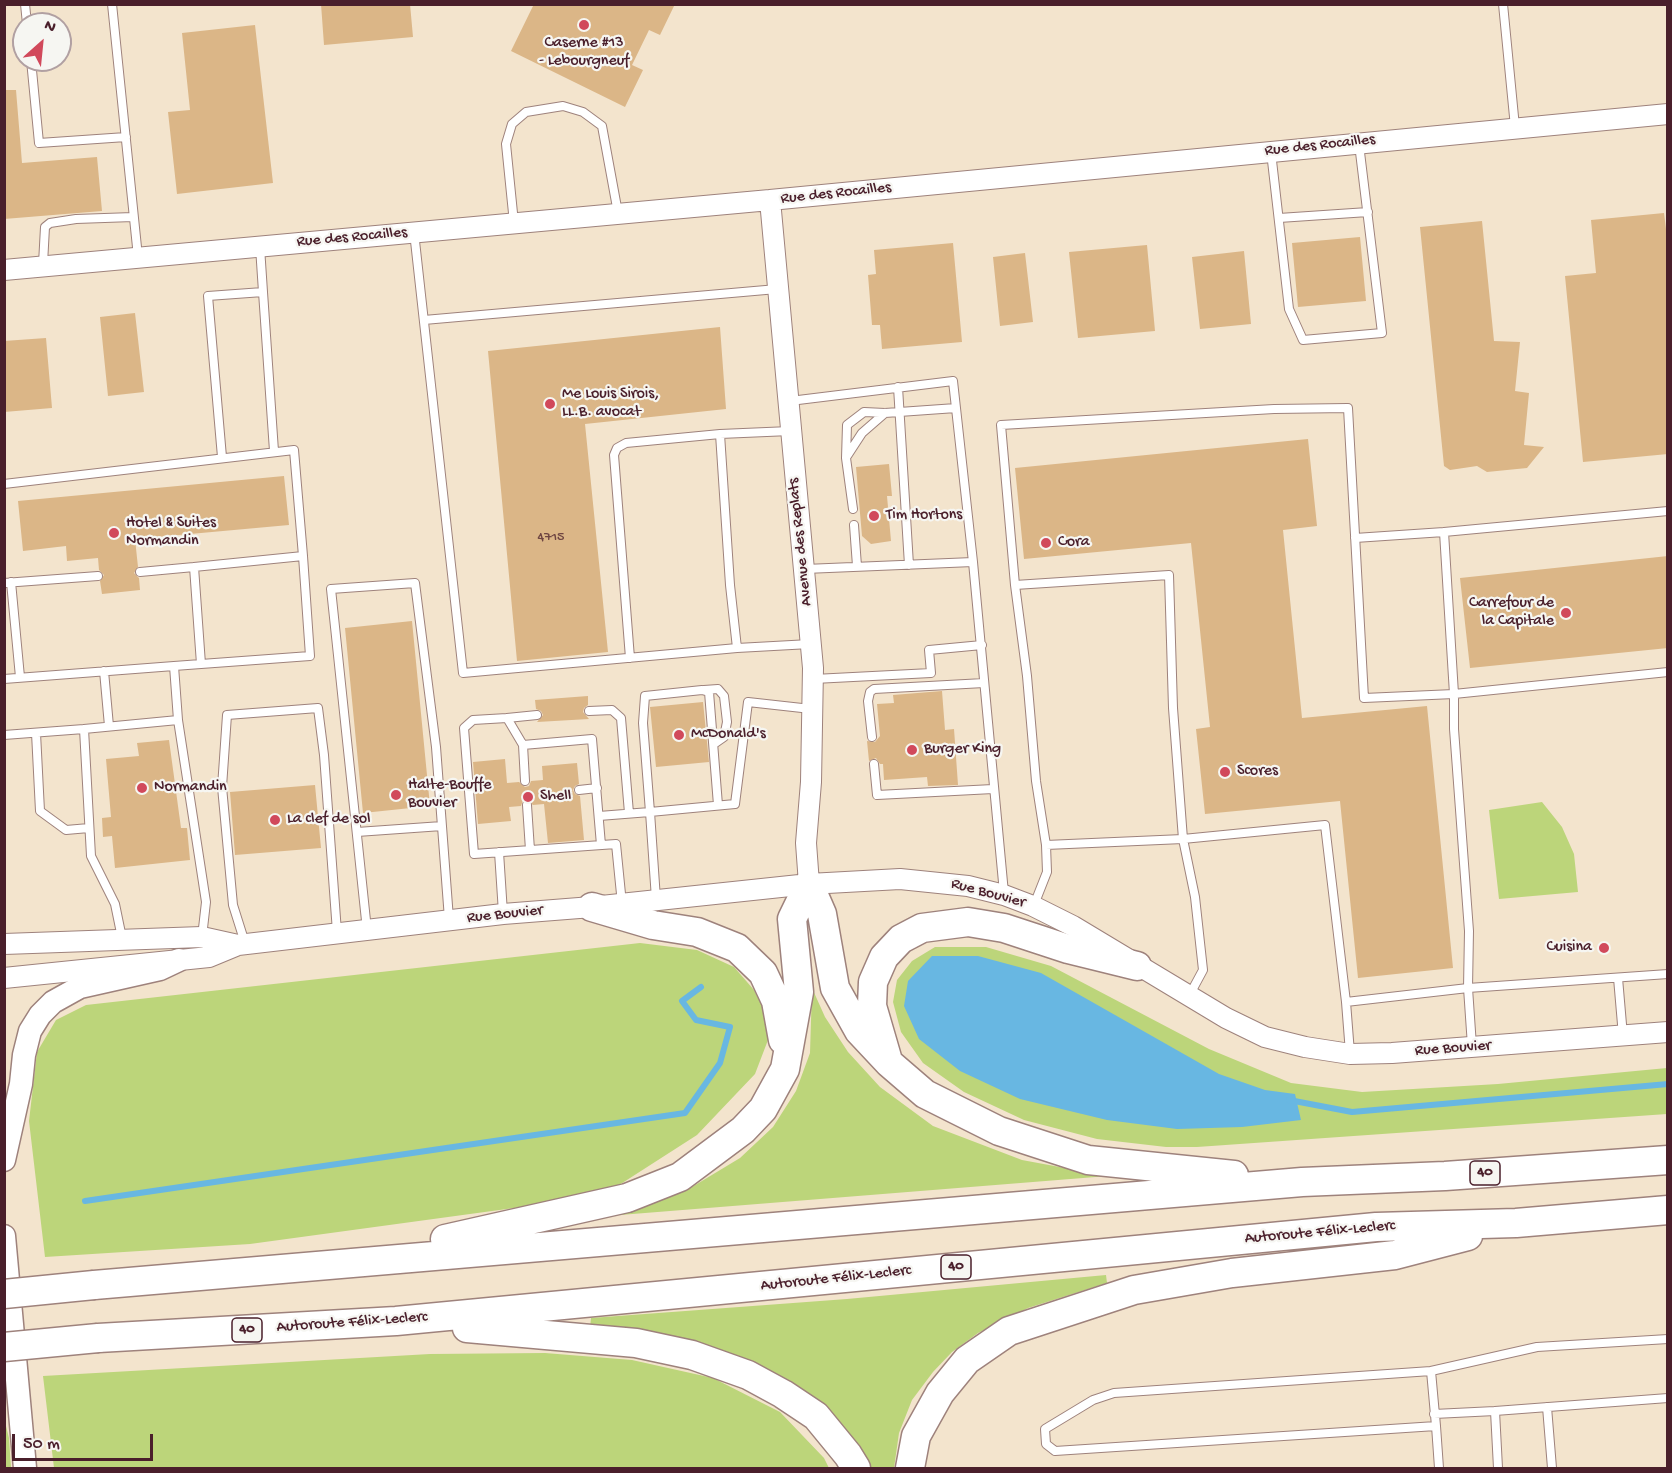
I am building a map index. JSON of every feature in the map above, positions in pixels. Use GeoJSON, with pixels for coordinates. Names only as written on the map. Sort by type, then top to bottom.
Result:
{"type":"FeatureCollection","features":[{"type":"Feature","properties":{"kind":"highway"},"geometry":{"type":"LineString","coordinates":[[808,884],[822,914],[835,988],[858,1031],[888,1063],[925,1094],[999,1131],[1088,1160],[1302,1182]]}},
{"type":"Feature","properties":{"kind":"highway"},"geometry":{"type":"LineString","coordinates":[[308,1267],[489,1230],[627,1198],[680,1177],[743,1130],[762,1109],[785,1069],[799,992],[792,919],[808,884]]}},
{"type":"Feature","properties":{"kind":"highway"},"geometry":{"type":"LineString","coordinates":[[592,907],[653,925],[697,932],[737,948],[748,957],[763,973],[776,1000],[782,1028],[785,1069]]}},
{"type":"Feature","properties":{"kind":"highway"},"geometry":{"type":"LineString","coordinates":[[888,1063],[872,1006],[873,982],[884,957],[902,939],[922,928],[968,922],[1004,928],[1068,949],[1137,966]]}},
{"type":"Feature","properties":{"kind":"highway","name":"40"},"geometry":{"type":"LineString","coordinates":[[4,1294],[1302,1182],[1445,1176],[1668,1160]]}},
{"type":"Feature","properties":{"kind":"highway","name":"Autoroute Félix-Leclerc"},"geometry":{"type":"LineString","coordinates":[[4,1347],[98,1338],[396,1321],[1376,1227],[1516,1223],[1668,1210]]}},
{"type":"Feature","properties":{"kind":"highway"},"geometry":{"type":"LineString","coordinates":[[910,1468],[916,1436],[940,1393],[967,1360],[1009,1331],[1134,1290],[1232,1273],[1395,1255],[1516,1223]]}},
{"type":"Feature","properties":{"kind":"highway"},"geometry":{"type":"LineString","coordinates":[[396,1321],[636,1343],[692,1355],[748,1375],[783,1394],[816,1416],[856,1468]]}},
{"type":"Feature","properties":{"kind":"main road"},"geometry":{"type":"LineString","coordinates":[[4,1160],[21,1084],[24,1055],[30,1031],[40,1015],[53,1002],[80,987],[160,969],[179,960]]}},
{"type":"Feature","properties":{"kind":"main road"},"geometry":{"type":"LineString","coordinates":[[4,1236],[25,1468]]}},
{"type":"Feature","properties":{"kind":"street","name":"Rue des Rocailles"},"geometry":{"type":"LineString","coordinates":[[4,270],[770,200],[1668,114]]}},
{"type":"Feature","properties":{"kind":"street","name":"Avenue des Replats"},"geometry":{"type":"LineString","coordinates":[[770,200],[814,679],[811,782],[806,843],[808,884]]}},
{"type":"Feature","properties":{"kind":"street","name":"Rue Bouvier"},"geometry":{"type":"LineString","coordinates":[[4,978],[209,957],[242,945],[503,914],[808,884],[900,879],[968,886],[1004,895],[1033,906],[1073,926],[1188,997],[1265,1037],[1305,1047],[1350,1054],[1472,1048],[1668,1032]]}},
{"type":"Feature","properties":{"kind":"street","name":"Rue Bouvier"},"geometry":{"type":"LineString","coordinates":[[4,944],[202,937],[242,945]]}},
{"type":"Feature","properties":{"kind":"lane"},"geometry":{"type":"LineString","coordinates":[[112,4],[138,258]]}},
{"type":"Feature","properties":{"kind":"lane"},"geometry":{"type":"LineString","coordinates":[[1503,4],[1515,127]]}},
{"type":"Feature","properties":{"kind":"lane"},"geometry":{"type":"LineString","coordinates":[[32,72],[39,143],[126,137]]}},
{"type":"Feature","properties":{"kind":"lane"},"geometry":{"type":"LineString","coordinates":[[514,223],[506,144],[512,124],[526,112],[563,106],[583,112],[602,126],[618,213]]}},
{"type":"Feature","properties":{"kind":"lane"},"geometry":{"type":"LineString","coordinates":[[1271,151],[1289,309],[1303,340],[1383,333],[1359,142]]}},
{"type":"Feature","properties":{"kind":"lane"},"geometry":{"type":"LineString","coordinates":[[1279,218],[1368,212]]}},
{"type":"Feature","properties":{"kind":"lane"},"geometry":{"type":"LineString","coordinates":[[43,267],[45,227],[50,223],[76,219],[133,217]]}},
{"type":"Feature","properties":{"kind":"lane"},"geometry":{"type":"LineString","coordinates":[[414,232],[464,673],[737,648],[812,644]]}},
{"type":"Feature","properties":{"kind":"lane"},"geometry":{"type":"LineString","coordinates":[[260,247],[274,451]]}},
{"type":"Feature","properties":{"kind":"lane"},"geometry":{"type":"LineString","coordinates":[[424,321],[777,290]]}},
{"type":"Feature","properties":{"kind":"lane"},"geometry":{"type":"LineString","coordinates":[[222,457],[208,296],[263,292]]}},
{"type":"Feature","properties":{"kind":"lane"},"geometry":{"type":"LineString","coordinates":[[788,402],[953,381],[982,645],[1004,895]]}},
{"type":"Feature","properties":{"kind":"lane"},"geometry":{"type":"LineString","coordinates":[[898,387],[909,565]]}},
{"type":"Feature","properties":{"kind":"lane"},"geometry":{"type":"LineString","coordinates":[[853,509],[846,458],[847,425],[864,412],[885,413],[956,408]]}},
{"type":"Feature","properties":{"kind":"lane"},"geometry":{"type":"LineString","coordinates":[[1033,906],[1047,872],[1046,845],[1036,781],[1027,676],[1015,585],[1001,425],[1274,409],[1348,408],[1364,699],[1454,694],[1668,672]]}},
{"type":"Feature","properties":{"kind":"lane"},"geometry":{"type":"LineString","coordinates":[[846,458],[862,433],[885,413]]}},
{"type":"Feature","properties":{"kind":"lane"},"geometry":{"type":"LineString","coordinates":[[630,658],[614,455],[617,448],[626,443],[720,434],[790,431]]}},
{"type":"Feature","properties":{"kind":"lane"},"geometry":{"type":"LineString","coordinates":[[720,434],[730,585],[737,648]]}},
{"type":"Feature","properties":{"kind":"lane"},"geometry":{"type":"LineString","coordinates":[[4,484],[294,450],[310,656],[4,679]]}},
{"type":"Feature","properties":{"kind":"lane"},"geometry":{"type":"LineString","coordinates":[[1355,538],[1668,511]]}},
{"type":"Feature","properties":{"kind":"lane"},"geometry":{"type":"LineString","coordinates":[[854,525],[857,566]]}},
{"type":"Feature","properties":{"kind":"lane"},"geometry":{"type":"LineString","coordinates":[[1444,532],[1469,931],[1468,988],[1472,1048]]}},
{"type":"Feature","properties":{"kind":"lane"},"geometry":{"type":"LineString","coordinates":[[140,572],[303,556]]}},
{"type":"Feature","properties":{"kind":"lane"},"geometry":{"type":"LineString","coordinates":[[804,569],[973,562]]}},
{"type":"Feature","properties":{"kind":"lane"},"geometry":{"type":"LineString","coordinates":[[194,567],[201,664]]}},
{"type":"Feature","properties":{"kind":"lane"},"geometry":{"type":"LineString","coordinates":[[1015,585],[1169,575],[1173,708],[1183,839],[1195,897],[1203,970],[1188,997]]}},
{"type":"Feature","properties":{"kind":"lane"},"geometry":{"type":"LineString","coordinates":[[20,677],[8,583],[98,576]]}},
{"type":"Feature","properties":{"kind":"lane"},"geometry":{"type":"LineString","coordinates":[[367,930],[331,589],[415,583],[435,747],[449,920]]}},
{"type":"Feature","properties":{"kind":"lane"},"geometry":{"type":"LineString","coordinates":[[814,679],[931,673],[929,650],[982,645]]}},
{"type":"Feature","properties":{"kind":"lane"},"geometry":{"type":"LineString","coordinates":[[174,666],[178,720],[206,902],[202,937]]}},
{"type":"Feature","properties":{"kind":"lane"},"geometry":{"type":"LineString","coordinates":[[104,671],[109,726]]}},
{"type":"Feature","properties":{"kind":"lane"},"geometry":{"type":"LineString","coordinates":[[872,737],[868,700],[870,692],[874,689],[984,683]]}},
{"type":"Feature","properties":{"kind":"lane"},"geometry":{"type":"LineString","coordinates":[[656,900],[643,723],[645,696],[718,689],[724,696],[727,722],[724,737],[714,744]]}},
{"type":"Feature","properties":{"kind":"lane"},"geometry":{"type":"LineString","coordinates":[[702,690],[709,692],[718,806]]}},
{"type":"Feature","properties":{"kind":"lane"},"geometry":{"type":"LineString","coordinates":[[599,816],[735,804],[748,702],[813,709]]}},
{"type":"Feature","properties":{"kind":"lane"},"geometry":{"type":"LineString","coordinates":[[242,945],[233,905],[222,787],[227,715],[318,708],[324,755],[337,933]]}},
{"type":"Feature","properties":{"kind":"lane"},"geometry":{"type":"LineString","coordinates":[[589,711],[612,710],[621,718],[629,813]]}},
{"type":"Feature","properties":{"kind":"lane"},"geometry":{"type":"LineString","coordinates":[[537,715],[473,720],[464,728],[474,854],[616,844],[622,904]]}},
{"type":"Feature","properties":{"kind":"lane"},"geometry":{"type":"LineString","coordinates":[[507,718],[523,745],[525,781]]}},
{"type":"Feature","properties":{"kind":"lane"},"geometry":{"type":"LineString","coordinates":[[4,735],[178,720]]}},
{"type":"Feature","properties":{"kind":"lane"},"geometry":{"type":"LineString","coordinates":[[84,729],[91,856],[115,904],[122,940]]}},
{"type":"Feature","properties":{"kind":"lane"},"geometry":{"type":"LineString","coordinates":[[36,732],[40,811],[66,830],[89,828]]}},
{"type":"Feature","properties":{"kind":"lane"},"geometry":{"type":"LineString","coordinates":[[523,745],[592,739],[602,845]]}},
{"type":"Feature","properties":{"kind":"lane"},"geometry":{"type":"LineString","coordinates":[[874,764],[878,795],[993,789]]}},
{"type":"Feature","properties":{"kind":"lane"},"geometry":{"type":"LineString","coordinates":[[579,790],[597,788]]}},
{"type":"Feature","properties":{"kind":"lane"},"geometry":{"type":"LineString","coordinates":[[527,805],[530,850]]}},
{"type":"Feature","properties":{"kind":"lane"},"geometry":{"type":"LineString","coordinates":[[1046,845],[1183,839],[1325,825],[1350,1054]]}},
{"type":"Feature","properties":{"kind":"lane"},"geometry":{"type":"LineString","coordinates":[[357,832],[442,826]]}},
{"type":"Feature","properties":{"kind":"lane"},"geometry":{"type":"LineString","coordinates":[[500,852],[503,914]]}},
{"type":"Feature","properties":{"kind":"lane"},"geometry":{"type":"LineString","coordinates":[[1346,1002],[1468,988],[1668,974]]}},
{"type":"Feature","properties":{"kind":"lane"},"geometry":{"type":"LineString","coordinates":[[1618,978],[1623,1036]]}},
{"type":"Feature","properties":{"kind":"lane"},"geometry":{"type":"LineString","coordinates":[[1436,1426],[1055,1451],[1046,1444],[1045,1436],[1045,1429],[1093,1400],[1114,1393],[1431,1371],[1537,1347],[1668,1339]]}},
{"type":"Feature","properties":{"kind":"lane"},"geometry":{"type":"LineString","coordinates":[[1431,1371],[1439,1468]]}},
{"type":"Feature","properties":{"kind":"lane"},"geometry":{"type":"LineString","coordinates":[[1434,1414],[1668,1398]]}},
{"type":"Feature","properties":{"kind":"lane"},"geometry":{"type":"LineString","coordinates":[[1547,1407],[1552,1468]]}},
{"type":"Feature","properties":{"kind":"lane"},"geometry":{"type":"LineString","coordinates":[[1495,1411],[1498,1468]]}},
{"type":"Feature","properties":{"kind":"green space"},"geometry":{"type":"Polygon","coordinates":[[[1542,802],[1562,827],[1574,854],[1578,892],[1499,899],[1489,810],[1542,802]]]}},
{"type":"Feature","properties":{"kind":"green space"},"geometry":{"type":"Polygon","coordinates":[[[640,943],[697,950],[734,967],[754,990],[767,1016],[768,1040],[755,1074],[697,1135],[602,1196],[250,1244],[45,1257],[29,1121],[37,1052],[56,1020],[86,1005],[640,943]]]}},
{"type":"Feature","properties":{"kind":"green space"},"geometry":{"type":"Polygon","coordinates":[[[935,947],[986,947],[1051,966],[1209,1049],[1291,1083],[1362,1092],[1498,1084],[1667,1068],[1667,1114],[1197,1147],[1166,1147],[1097,1139],[1024,1120],[964,1092],[923,1063],[901,1032],[893,1002],[897,980],[912,961],[935,947]]]}},
{"type":"Feature","properties":{"kind":"green space"},"geometry":{"type":"Polygon","coordinates":[[[812,988],[825,1017],[848,1052],[880,1087],[933,1126],[1022,1160],[1108,1176],[620,1215],[687,1190],[740,1158],[773,1127],[796,1091],[810,1053],[812,988]]]}},
{"type":"Feature","properties":{"kind":"green space"},"geometry":{"type":"Polygon","coordinates":[[[1106,1275],[1107,1283],[1028,1308],[978,1333],[952,1352],[912,1400],[899,1433],[894,1468],[871,1468],[860,1450],[829,1413],[590,1328],[591,1318],[847,1299],[1106,1275]]]}},
{"type":"Feature","properties":{"kind":"green space"},"geometry":{"type":"Polygon","coordinates":[[[545,1353],[632,1360],[713,1378],[780,1412],[824,1458],[829,1468],[54,1468],[43,1376],[430,1354],[545,1353]]]}},
{"type":"Feature","properties":{"kind":"green space"},"geometry":{"type":"Polygon","coordinates":[[[5,1422],[9,1438],[11,1468],[5,1468],[5,1422]]]}},
{"type":"Feature","properties":{"kind":"water"},"geometry":{"type":"Polygon","coordinates":[[[932,956],[978,956],[1041,973],[1219,1074],[1265,1090],[1295,1094],[1301,1120],[1242,1127],[1177,1129],[1107,1120],[1020,1099],[960,1071],[919,1039],[904,1006],[908,981],[932,956]]]}},
{"type":"Feature","properties":{"kind":"building"},"geometry":{"type":"Polygon","coordinates":[[[321,4],[410,4],[413,37],[324,45],[321,4]]]}},
{"type":"Feature","properties":{"kind":"building"},"geometry":{"type":"Polygon","coordinates":[[[534,4],[675,4],[660,35],[649,30],[632,65],[643,70],[625,107],[511,51],[534,4]]]}},
{"type":"Feature","properties":{"kind":"building"},"geometry":{"type":"Polygon","coordinates":[[[255,25],[273,183],[177,194],[168,112],[190,110],[182,33],[255,25]]]}},
{"type":"Feature","properties":{"kind":"building"},"geometry":{"type":"Polygon","coordinates":[[[4,90],[16,90],[22,163],[97,157],[102,211],[4,219],[4,90]]]}},
{"type":"Feature","properties":{"kind":"building"},"geometry":{"type":"Polygon","coordinates":[[[1664,213],[1668,245],[1668,454],[1583,462],[1565,276],[1596,273],[1591,220],[1664,213]]]}},
{"type":"Feature","properties":{"kind":"building"},"geometry":{"type":"Polygon","coordinates":[[[1482,221],[1494,341],[1520,342],[1515,391],[1529,393],[1524,445],[1544,447],[1527,468],[1487,472],[1477,466],[1450,470],[1444,466],[1420,227],[1482,221]]]}},
{"type":"Feature","properties":{"kind":"building"},"geometry":{"type":"Polygon","coordinates":[[[1360,237],[1366,301],[1298,307],[1292,243],[1360,237]]]}},
{"type":"Feature","properties":{"kind":"building"},"geometry":{"type":"Polygon","coordinates":[[[953,243],[962,342],[882,349],[880,325],[872,325],[868,275],[876,274],[874,250],[953,243]]]}},
{"type":"Feature","properties":{"kind":"building"},"geometry":{"type":"Polygon","coordinates":[[[1147,245],[1155,331],[1078,338],[1069,252],[1147,245]]]}},
{"type":"Feature","properties":{"kind":"building"},"geometry":{"type":"Polygon","coordinates":[[[1244,251],[1251,324],[1200,329],[1192,257],[1244,251]]]}},
{"type":"Feature","properties":{"kind":"building"},"geometry":{"type":"Polygon","coordinates":[[[1025,253],[1033,322],[1000,326],[993,257],[1025,253]]]}},
{"type":"Feature","properties":{"kind":"building"},"geometry":{"type":"Polygon","coordinates":[[[135,313],[144,392],[108,396],[100,317],[135,313]]]}},
{"type":"Feature","properties":{"kind":"building"},"geometry":{"type":"Polygon","coordinates":[[[720,327],[726,409],[585,424],[608,652],[517,661],[488,351],[720,327]]]}},
{"type":"Feature","properties":{"kind":"building"},"geometry":{"type":"Polygon","coordinates":[[[46,338],[52,408],[4,412],[4,341],[46,338]]]}},
{"type":"Feature","properties":{"kind":"building"},"geometry":{"type":"Polygon","coordinates":[[[1308,439],[1317,526],[1283,530],[1302,718],[1427,706],[1453,968],[1358,978],[1340,801],[1205,814],[1196,729],[1210,727],[1191,543],[1024,559],[1015,468],[1308,439]]]}},
{"type":"Feature","properties":{"kind":"building","name":"Tim Hortons"},"geometry":{"type":"Polygon","coordinates":[[[889,464],[892,496],[887,496],[891,541],[871,544],[862,536],[856,467],[889,464]]]}},
{"type":"Feature","properties":{"kind":"building","name":"Hotel & Suites Normandin"},"geometry":{"type":"Polygon","coordinates":[[[284,476],[289,525],[135,539],[138,567],[134,573],[139,578],[140,590],[102,594],[100,581],[104,575],[99,570],[98,558],[67,561],[66,546],[23,551],[18,501],[284,476]]]}},
{"type":"Feature","properties":{"kind":"building","name":"Carrefour de la Capitale"},"geometry":{"type":"Polygon","coordinates":[[[1668,556],[1668,648],[1470,668],[1460,578],[1668,556]]]}},
{"type":"Feature","properties":{"kind":"building"},"geometry":{"type":"Polygon","coordinates":[[[412,621],[430,806],[363,813],[345,628],[412,621]]]}},
{"type":"Feature","properties":{"kind":"building","name":"Burger King"},"geometry":{"type":"Polygon","coordinates":[[[942,691],[945,730],[954,729],[958,785],[928,786],[927,777],[884,780],[883,764],[880,764],[876,758],[869,761],[867,741],[875,742],[880,736],[877,704],[894,703],[893,695],[942,691]]]}},
{"type":"Feature","properties":{"kind":"building"},"geometry":{"type":"Polygon","coordinates":[[[588,696],[588,705],[583,712],[589,719],[537,722],[543,715],[536,709],[535,700],[588,696]]]}},
{"type":"Feature","properties":{"kind":"building","name":"McDonald's"},"geometry":{"type":"Polygon","coordinates":[[[703,702],[709,762],[656,767],[650,707],[703,702]]]}},
{"type":"Feature","properties":{"kind":"building","name":"Normandin"},"geometry":{"type":"Polygon","coordinates":[[[169,740],[181,828],[187,828],[190,860],[115,868],[112,836],[103,837],[102,818],[111,817],[106,759],[139,756],[137,743],[169,740]]]}},
{"type":"Feature","properties":{"kind":"building","name":"Shell"},"geometry":{"type":"Polygon","coordinates":[[[505,759],[507,783],[519,782],[525,787],[529,786],[531,781],[543,780],[542,766],[577,763],[579,784],[573,790],[580,796],[584,840],[548,843],[544,804],[533,805],[527,799],[523,800],[521,806],[509,807],[511,821],[478,824],[473,762],[505,759]]]}},
{"type":"Feature","properties":{"kind":"building","name":"La clef de sol"},"geometry":{"type":"Polygon","coordinates":[[[315,785],[321,848],[235,855],[230,792],[315,785]]]}},
{"type":"Feature","properties":{"kind":"waterway"},"geometry":{"type":"LineString","coordinates":[[85,1201],[685,1113],[720,1063],[730,1027],[696,1020],[682,1001],[701,987]]}},
{"type":"Feature","properties":{"kind":"waterway"},"geometry":{"type":"LineString","coordinates":[[1289,1100],[1352,1112],[1668,1084]]}},
{"type":"Feature","properties":{"kind":"place","name":"Caserne #13 - Lebourgneuf"},"geometry":{"type":"Point","coordinates":[584,25]}},
{"type":"Feature","properties":{"kind":"place","name":"Me Louis Sirois, LL.B. avocat"},"geometry":{"type":"Point","coordinates":[550,404]}},
{"type":"Feature","properties":{"kind":"place","name":"Tim Hortons"},"geometry":{"type":"Point","coordinates":[874,516]}},
{"type":"Feature","properties":{"kind":"place","name":"Hotel & Suites Normandin"},"geometry":{"type":"Point","coordinates":[114,533]}},
{"type":"Feature","properties":{"kind":"place","name":"Cora"},"geometry":{"type":"Point","coordinates":[1046,543]}},
{"type":"Feature","properties":{"kind":"place","name":"Carrefour de la Capitale"},"geometry":{"type":"Point","coordinates":[1566,613]}},
{"type":"Feature","properties":{"kind":"place","name":"McDonald's"},"geometry":{"type":"Point","coordinates":[679,735]}},
{"type":"Feature","properties":{"kind":"place","name":"Burger King"},"geometry":{"type":"Point","coordinates":[912,750]}},
{"type":"Feature","properties":{"kind":"place","name":"Scores"},"geometry":{"type":"Point","coordinates":[1225,772]}},
{"type":"Feature","properties":{"kind":"place","name":"Normandin"},"geometry":{"type":"Point","coordinates":[142,788]}},
{"type":"Feature","properties":{"kind":"place","name":"Halte-Bouffe Bouvier"},"geometry":{"type":"Point","coordinates":[396,795]}},
{"type":"Feature","properties":{"kind":"place","name":"Shell"},"geometry":{"type":"Point","coordinates":[528,797]}},
{"type":"Feature","properties":{"kind":"place","name":"La clef de sol"},"geometry":{"type":"Point","coordinates":[275,820]}},
{"type":"Feature","properties":{"kind":"place","name":"Cuisina"},"geometry":{"type":"Point","coordinates":[1604,948]}}]}
